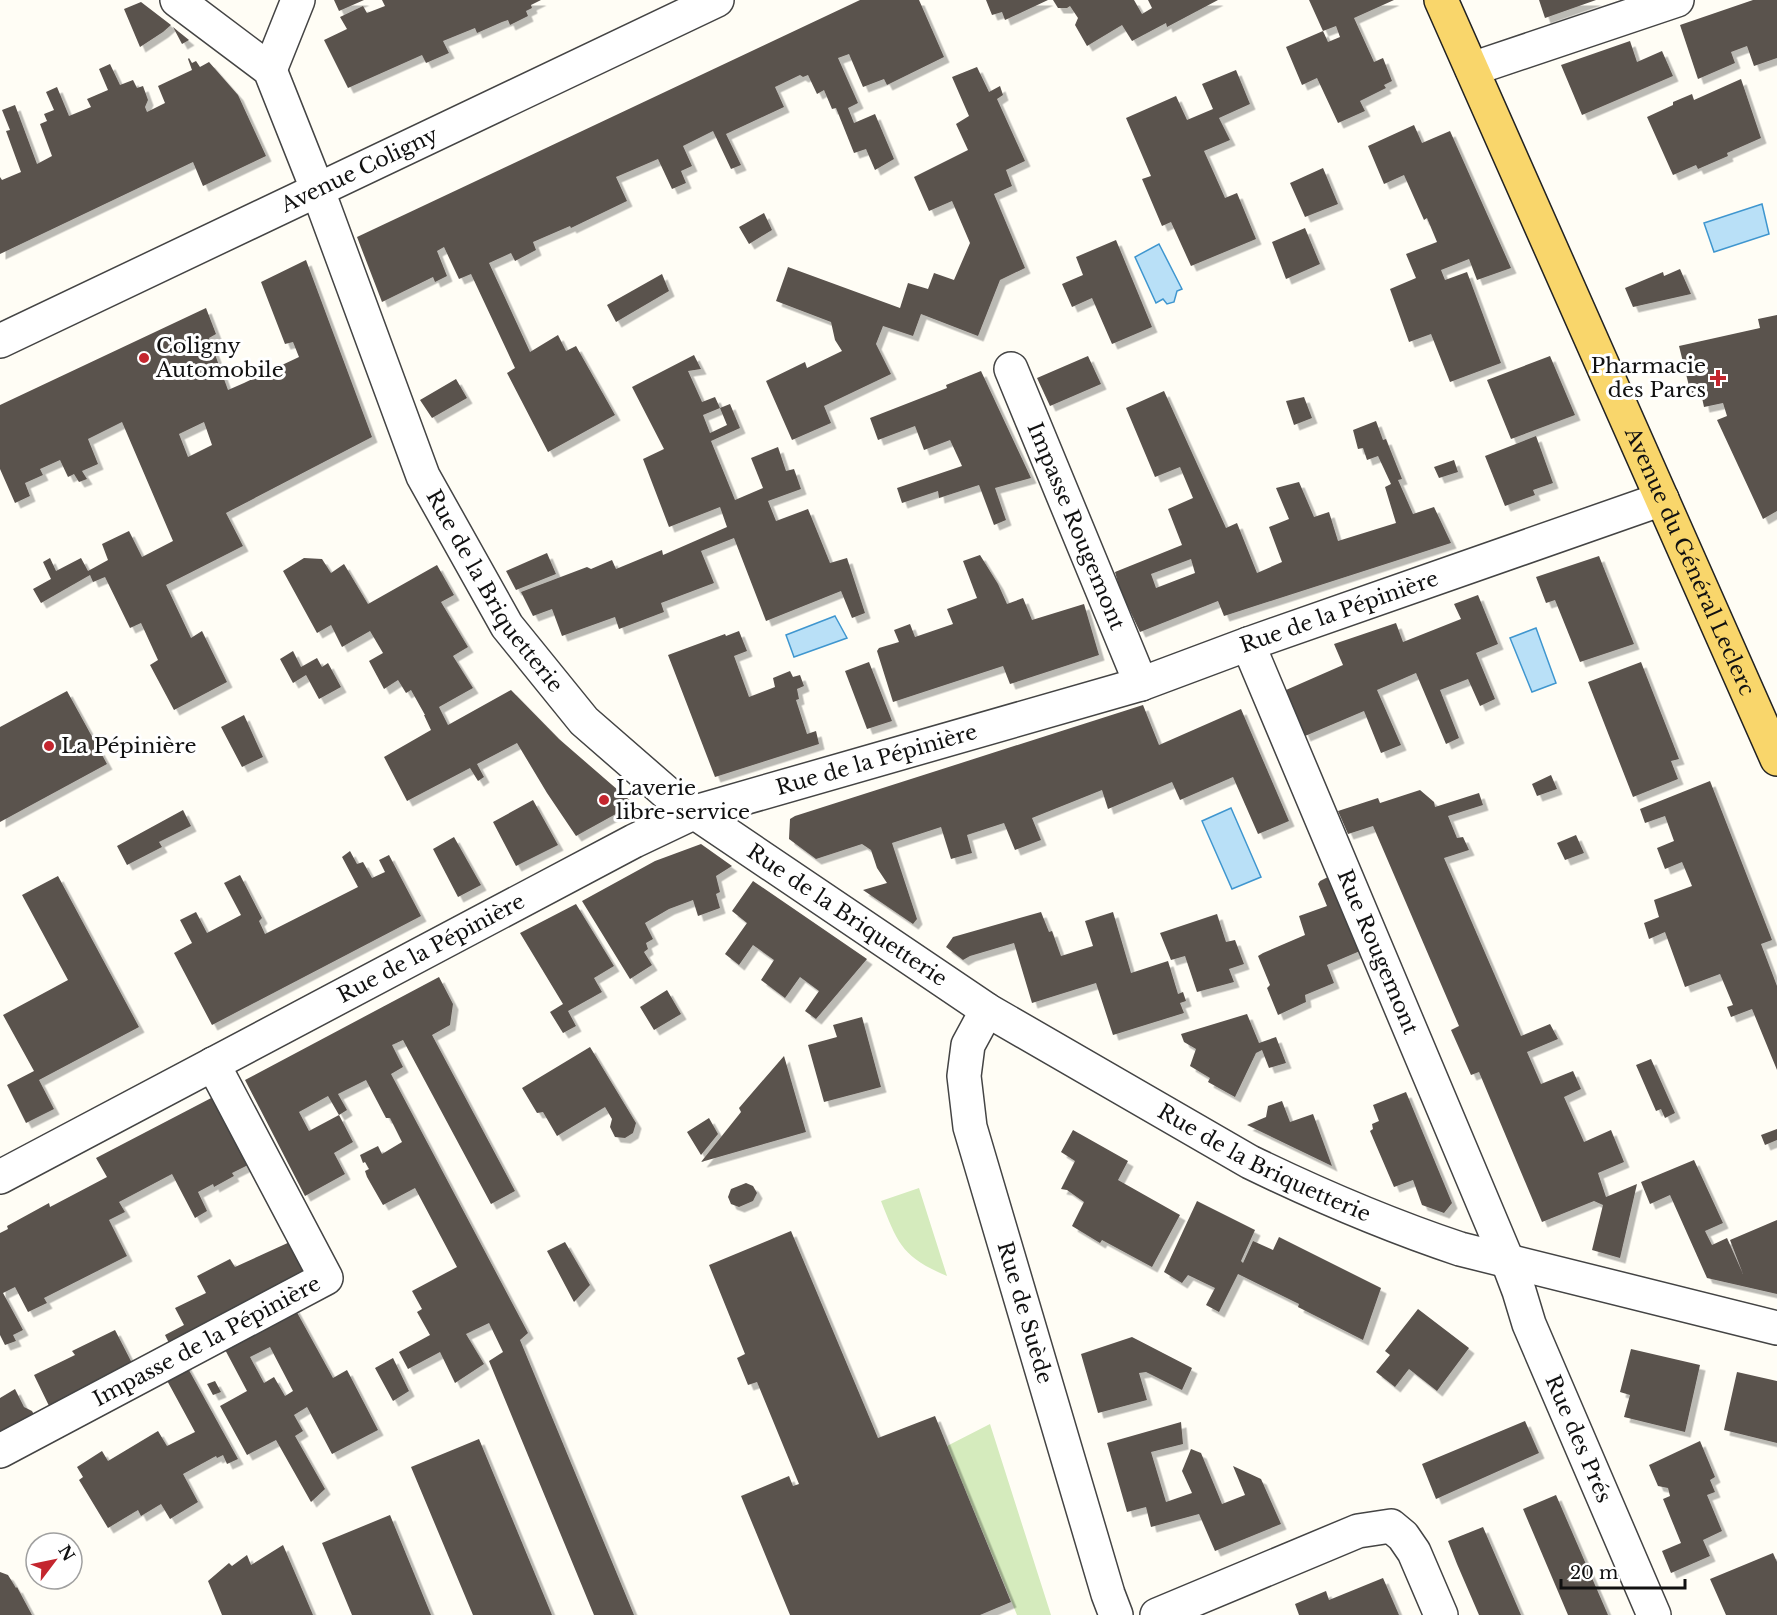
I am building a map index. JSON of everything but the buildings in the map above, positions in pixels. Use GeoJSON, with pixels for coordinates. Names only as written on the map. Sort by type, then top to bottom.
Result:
{"type":"FeatureCollection","features":[{"type":"Feature","properties":{"kind":"main road","name":"Avenue du Général Leclerc"},"geometry":{"type":"LineString","coordinates":[[1442,0],[1777,759]]}},
{"type":"Feature","properties":{"kind":"street"},"geometry":{"type":"LineString","coordinates":[[177,0],[270,70],[298,0]]}},
{"type":"Feature","properties":{"kind":"street","name":"Avenue Coligny"},"geometry":{"type":"LineString","coordinates":[[0,341],[717,0]]}},
{"type":"Feature","properties":{"kind":"street"},"geometry":{"type":"LineString","coordinates":[[1472,69],[1677,0]]}},
{"type":"Feature","properties":{"kind":"street","name":"Rue de la Briquetterie"},"geometry":{"type":"LineString","coordinates":[[270,70],[318,191],[423,476],[507,626],[584,721],[669,795],[987,1010],[1250,1162],[1285,1179],[1408,1232],[1460,1248],[1508,1262],[1777,1328]]}},
{"type":"Feature","properties":{"kind":"street","name":"Impasse Rougemont"},"geometry":{"type":"LineString","coordinates":[[1011,369],[1141,684]]}},
{"type":"Feature","properties":{"kind":"street","name":"Rue de la Pépinière"},"geometry":{"type":"LineString","coordinates":[[0,1177],[634,841],[695,812],[1141,684],[1248,644],[1662,499]]}},
{"type":"Feature","properties":{"kind":"street","name":"Rue Rougemont"},"geometry":{"type":"LineString","coordinates":[[1248,644],[1508,1262]]}},
{"type":"Feature","properties":{"kind":"street","name":"Rue de Suède"},"geometry":{"type":"LineString","coordinates":[[987,1010],[968,1045],[964,1076],[970,1127],[1116,1615]]}},
{"type":"Feature","properties":{"kind":"street","name":"Impasse de la Pépinière"},"geometry":{"type":"LineString","coordinates":[[0,1451],[326,1278],[213,1064]]}},
{"type":"Feature","properties":{"kind":"street","name":"Rue des Prés"},"geometry":{"type":"LineString","coordinates":[[1508,1262],[1520,1291],[1529,1324],[1654,1615]]}},
{"type":"Feature","properties":{"kind":"street"},"geometry":{"type":"LineString","coordinates":[[1157,1615],[1359,1531],[1391,1526],[1404,1536],[1414,1552],[1442,1615]]}},
{"type":"Feature","properties":{"kind":"green space"},"geometry":{"type":"Polygon","coordinates":[[[919,1188],[947,1276],[920,1262],[904,1248],[897,1239],[881,1201],[919,1188]]]}},
{"type":"Feature","properties":{"kind":"green space"},"geometry":{"type":"Polygon","coordinates":[[[990,1424],[1051,1615],[1017,1615],[947,1446],[990,1424]]]}},
{"type":"Feature","properties":{"kind":"water"},"geometry":{"type":"Polygon","coordinates":[[[1762,204],[1769,234],[1714,252],[1704,223],[1762,204]]]}},
{"type":"Feature","properties":{"kind":"water"},"geometry":{"type":"Polygon","coordinates":[[[1159,244],[1182,289],[1177,291],[1174,302],[1167,304],[1163,299],[1156,303],[1135,257],[1159,244]]]}},
{"type":"Feature","properties":{"kind":"water"},"geometry":{"type":"Polygon","coordinates":[[[835,616],[847,638],[794,657],[786,635],[835,616]]]}},
{"type":"Feature","properties":{"kind":"water"},"geometry":{"type":"Polygon","coordinates":[[[1536,628],[1556,683],[1532,692],[1510,638],[1536,628]]]}},
{"type":"Feature","properties":{"kind":"water"},"geometry":{"type":"Polygon","coordinates":[[[1231,808],[1261,877],[1232,889],[1202,821],[1231,808]]]}},
{"type":"Feature","properties":{"kind":"place","name":"Coligny Automobile"},"geometry":{"type":"Point","coordinates":[144,358]}},
{"type":"Feature","properties":{"kind":"place","name":"Pharmacie des Parcs"},"geometry":{"type":"Point","coordinates":[1718,378]}},
{"type":"Feature","properties":{"kind":"place","name":"La Pépinière"},"geometry":{"type":"Point","coordinates":[49,746]}},
{"type":"Feature","properties":{"kind":"place","name":"Laverie libre-service"},"geometry":{"type":"Point","coordinates":[604,800]}}]}
